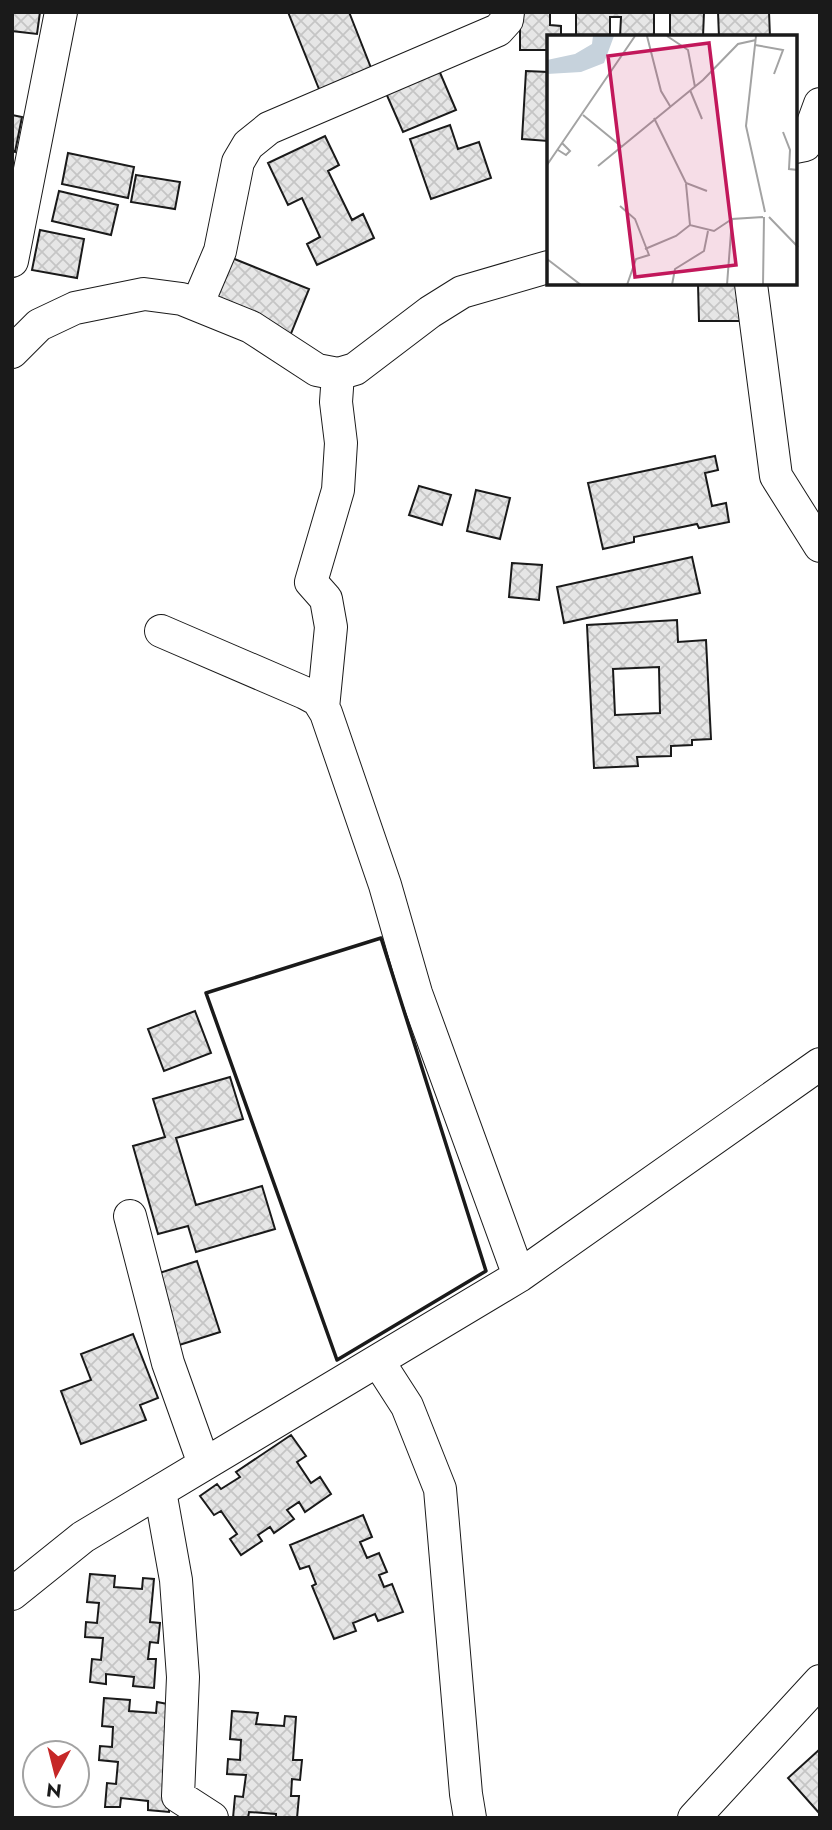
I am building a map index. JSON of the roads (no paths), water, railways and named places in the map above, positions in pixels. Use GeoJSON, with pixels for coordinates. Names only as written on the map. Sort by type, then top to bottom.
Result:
{"type":"FeatureCollection","features":[{"type":"Feature","properties":{"kind":"street"},"geometry":{"type":"LineString","coordinates":[[12,261],[61,12]]}},
{"type":"Feature","properties":{"kind":"street"},"geometry":{"type":"LineString","coordinates":[[197,305],[220,251],[238,162],[248,145],[269,128],[498,30],[507,20],[508,12]]}},
{"type":"Feature","properties":{"kind":"street"},"geometry":{"type":"LineString","coordinates":[[797,147],[805,145],[820,104]]}},
{"type":"Feature","properties":{"kind":"street"},"geometry":{"type":"LineString","coordinates":[[12,352],[39,325],[75,308],[144,294],[182,299],[251,327],[317,370],[338,374],[355,369],[430,312],[462,292],[547,267]]}},
{"type":"Feature","properties":{"kind":"street"},"geometry":{"type":"LineString","coordinates":[[751,285],[776,476],[820,546]]}},
{"type":"Feature","properties":{"kind":"street"},"geometry":{"type":"LineString","coordinates":[[323,708],[331,627],[326,599],[311,582],[338,490],[341,443],[337,402],[338,374]]}},
{"type":"Feature","properties":{"kind":"street"},"geometry":{"type":"LineString","coordinates":[[161,631],[305,693],[318,700],[323,708],[385,885],[416,993],[519,1276]]}},
{"type":"Feature","properties":{"kind":"street"},"geometry":{"type":"LineString","coordinates":[[12,1594],[83,1537],[519,1276],[817,1070]]}},
{"type":"Feature","properties":{"kind":"street"},"geometry":{"type":"LineString","coordinates":[[130,1216],[169,1363],[204,1464]]}},
{"type":"Feature","properties":{"kind":"street"},"geometry":{"type":"LineString","coordinates":[[378,1360],[407,1406],[440,1489],[470,1818]]}},
{"type":"Feature","properties":{"kind":"street"},"geometry":{"type":"LineString","coordinates":[[160,1491],[176,1580],[183,1676],[177,1807],[212,1818]]}},
{"type":"Feature","properties":{"kind":"street"},"geometry":{"type":"LineString","coordinates":[[694,1818],[820,1681]]}}]}
